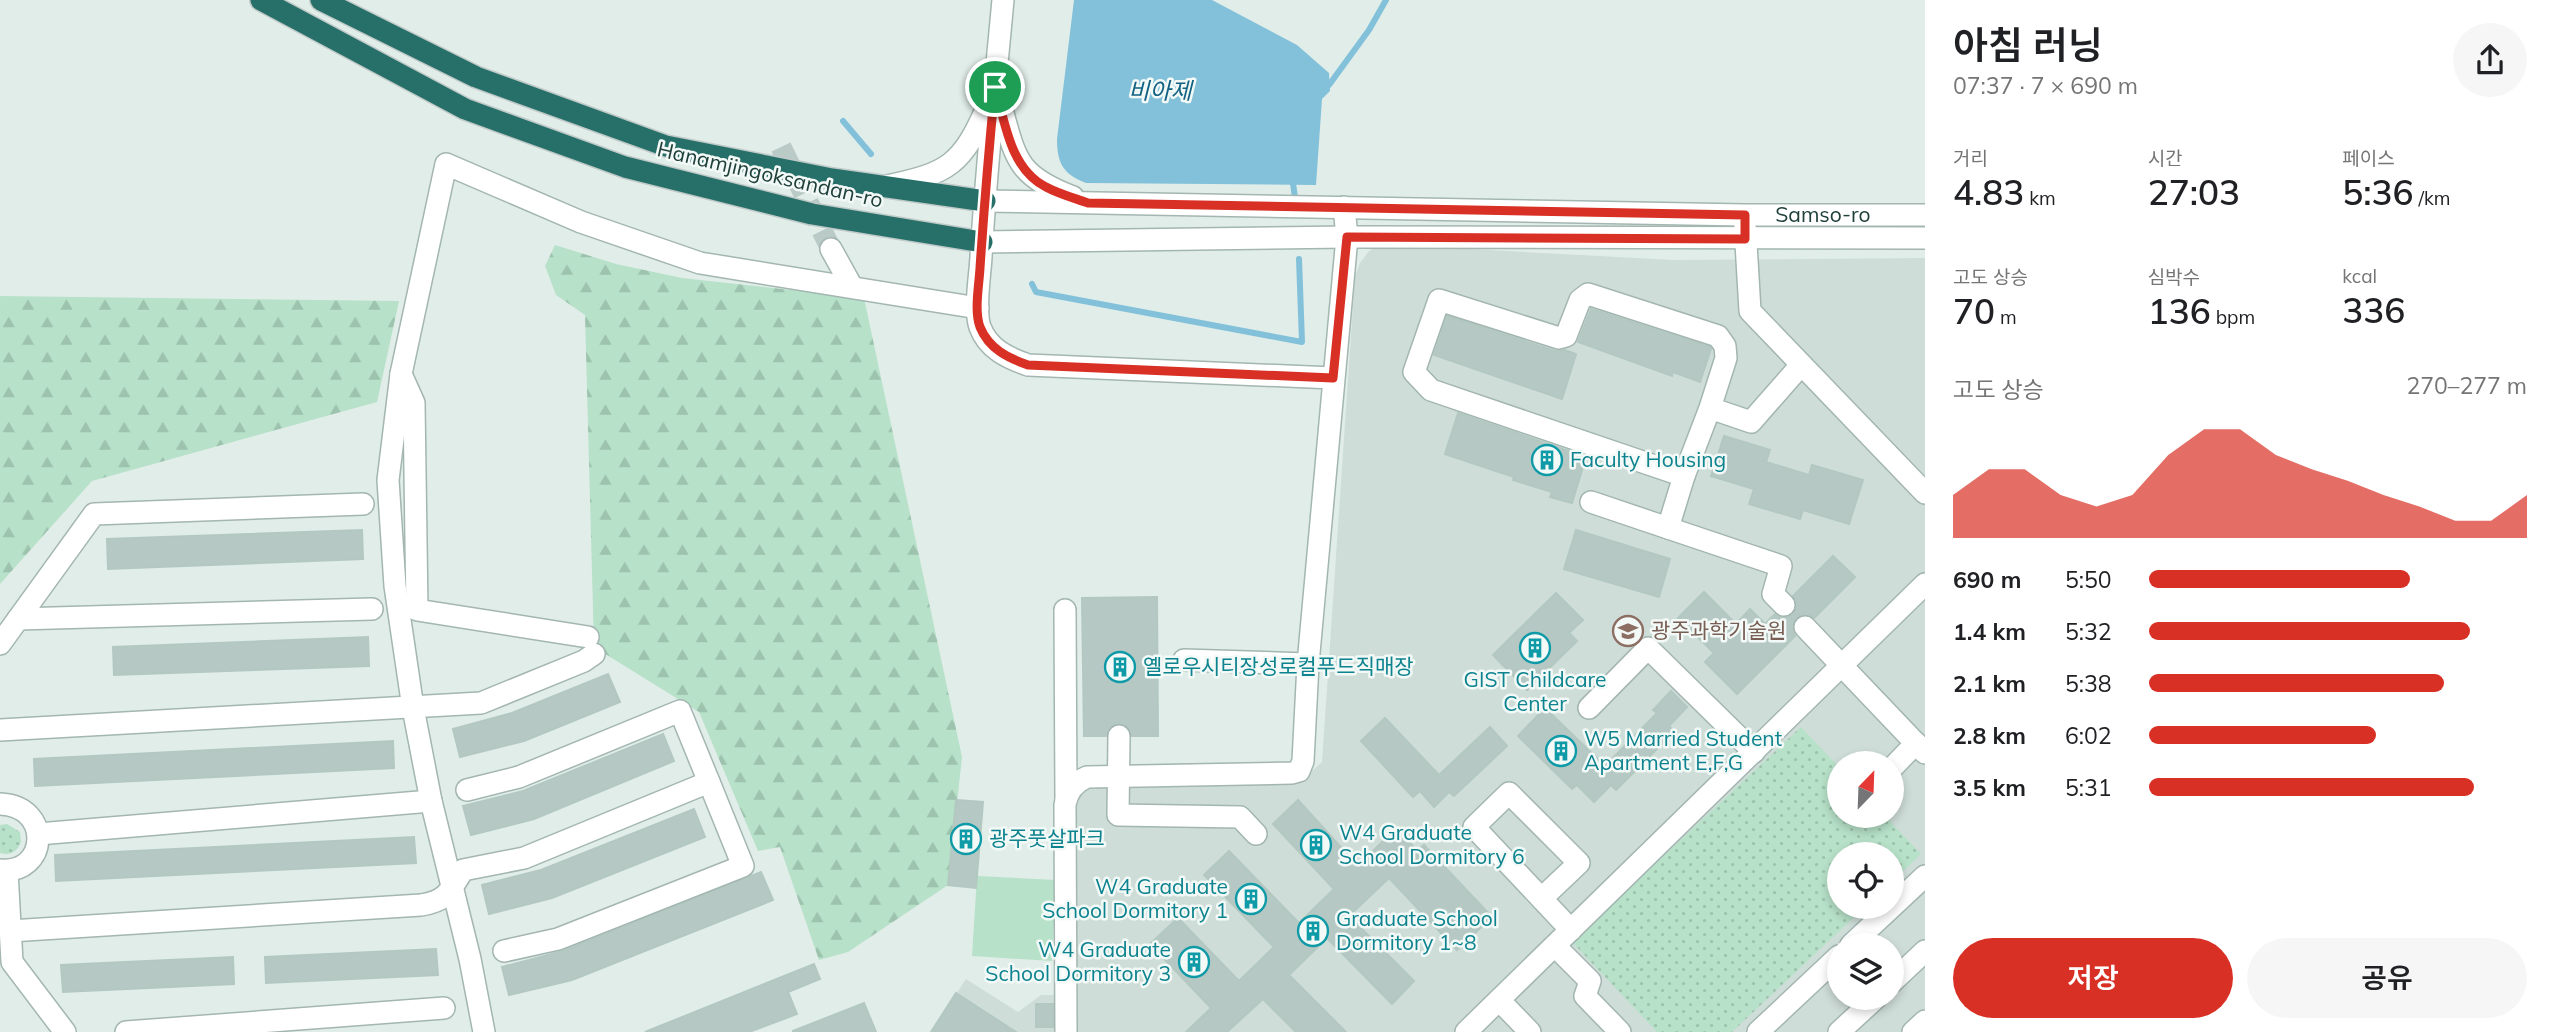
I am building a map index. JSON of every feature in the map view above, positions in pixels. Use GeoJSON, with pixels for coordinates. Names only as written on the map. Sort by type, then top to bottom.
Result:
{"type":"FeatureCollection","features":[{"type":"Feature","properties":{"kind":"highway","name":"Hanamjingoksandan-ro"},"geometry":{"type":"LineString","coordinates":[[261,0],[465,109],[625,167],[812,214],[982,242]]}},
{"type":"Feature","properties":{"kind":"highway","name":"Hanamjingoksandan-ro"},"geometry":{"type":"LineString","coordinates":[[321,0],[476,77],[666,146],[832,179],[985,201]]}},
{"type":"Feature","properties":{"kind":"street"},"geometry":{"type":"LineString","coordinates":[[1003,0],[978,308],[979,326],[989,341],[1005,356],[1028,365],[1333,378]]}},
{"type":"Feature","properties":{"kind":"street"},"geometry":{"type":"LineString","coordinates":[[884,187],[927,177],[948,167],[963,154],[978,129],[995,87]]}},
{"type":"Feature","properties":{"kind":"street"},"geometry":{"type":"LineString","coordinates":[[995,87],[1014,153],[1028,174],[1045,186],[1088,203]]}},
{"type":"Feature","properties":{"kind":"street"},"geometry":{"type":"LineString","coordinates":[[484,1032],[470,959],[431,801],[413,708],[395,586],[388,480],[401,374],[446,164],[581,222],[700,262],[978,308]]}},
{"type":"Feature","properties":{"kind":"street","name":"Hanamjingoksandan-ro"},"geometry":{"type":"LineString","coordinates":[[985,201],[1344,207]]}},
{"type":"Feature","properties":{"kind":"street"},"geometry":{"type":"LineString","coordinates":[[1066,799],[1077,783],[1087,777],[1299,771],[1303,761],[1308,664],[1347,237],[1344,207]]}},
{"type":"Feature","properties":{"kind":"street","name":"Samso-ro"},"geometry":{"type":"LineString","coordinates":[[1344,207],[1745,215],[1925,215]]}},
{"type":"Feature","properties":{"kind":"street"},"geometry":{"type":"LineString","coordinates":[[1745,215],[1750,311],[1925,493]]}},
{"type":"Feature","properties":{"kind":"street","name":"Hanamjingoksandan-ro"},"geometry":{"type":"LineString","coordinates":[[982,242],[1347,237]]}},
{"type":"Feature","properties":{"kind":"street","name":"Samso-ro"},"geometry":{"type":"LineString","coordinates":[[1347,237],[1925,238]]}},
{"type":"Feature","properties":{"kind":"street"},"geometry":{"type":"LineString","coordinates":[[831,249],[852,287]]}},
{"type":"Feature","properties":{"kind":"street"},"geometry":{"type":"LineString","coordinates":[[1668,528],[1726,358],[1725,346],[1718,336],[1588,293],[1580,300],[1566,336],[1559,338],[1439,300],[1414,372],[1431,390],[1684,476]]}},
{"type":"Feature","properties":{"kind":"street"},"geometry":{"type":"LineString","coordinates":[[1710,408],[1751,422],[1801,365]]}},
{"type":"Feature","properties":{"kind":"street"},"geometry":{"type":"LineString","coordinates":[[0,730],[481,703],[584,661],[591,645],[417,610],[414,404],[401,374]]}},
{"type":"Feature","properties":{"kind":"street"},"geometry":{"type":"LineString","coordinates":[[1591,502],[1781,566],[1773,594],[1784,605]]}},
{"type":"Feature","properties":{"kind":"street"},"geometry":{"type":"LineString","coordinates":[[0,644],[94,514],[363,504]]}},
{"type":"Feature","properties":{"kind":"street"},"geometry":{"type":"LineString","coordinates":[[1466,1032],[1925,584]]}},
{"type":"Feature","properties":{"kind":"street"},"geometry":{"type":"LineString","coordinates":[[18,620],[372,609]]}},
{"type":"Feature","properties":{"kind":"street"},"geometry":{"type":"LineString","coordinates":[[1065,610],[1066,1032]]}},
{"type":"Feature","properties":{"kind":"street"},"geometry":{"type":"LineString","coordinates":[[1805,627],[1921,748],[1904,760]]}},
{"type":"Feature","properties":{"kind":"street"},"geometry":{"type":"LineString","coordinates":[[1589,708],[1648,648],[1754,752]]}},
{"type":"Feature","properties":{"kind":"street"},"geometry":{"type":"LineString","coordinates":[[1184,660],[1308,664]]}},
{"type":"Feature","properties":{"kind":"street"},"geometry":{"type":"LineString","coordinates":[[467,790],[519,777],[680,710],[743,866],[558,939],[504,951]]}},
{"type":"Feature","properties":{"kind":"street"},"geometry":{"type":"LineString","coordinates":[[1119,736],[1118,815],[1240,817],[1256,834]]}},
{"type":"Feature","properties":{"kind":"street"},"geometry":{"type":"LineString","coordinates":[[10,931],[438,902],[452,888],[463,870],[524,858],[709,782]]}},
{"type":"Feature","properties":{"kind":"street"},"geometry":{"type":"LineString","coordinates":[[1542,898],[1579,863],[1509,793],[1474,827],[1571,930]]}},
{"type":"Feature","properties":{"kind":"street"},"geometry":{"type":"LineString","coordinates":[[38,834],[431,801]]}},
{"type":"Feature","properties":{"kind":"street"},"geometry":{"type":"LineString","coordinates":[[0,803],[21,808],[30,815],[38,834],[34,855],[18,869],[4,870],[12,962],[65,1032]]}},
{"type":"Feature","properties":{"kind":"street"},"geometry":{"type":"LineString","coordinates":[[1865,933],[1925,876]]}},
{"type":"Feature","properties":{"kind":"street"},"geometry":{"type":"LineString","coordinates":[[1555,946],[1590,981],[1585,996],[1620,1032]]}},
{"type":"Feature","properties":{"kind":"street"},"geometry":{"type":"LineString","coordinates":[[1904,971],[1925,951]]}},
{"type":"Feature","properties":{"kind":"street"},"geometry":{"type":"LineString","coordinates":[[1758,1032],[1827,967]]}},
{"type":"Feature","properties":{"kind":"street"},"geometry":{"type":"LineString","coordinates":[[1499,1000],[1530,1032]]}},
{"type":"Feature","properties":{"kind":"street"},"geometry":{"type":"LineString","coordinates":[[126,1032],[444,1007]]}},
{"type":"Feature","properties":{"kind":"street"},"geometry":{"type":"LineString","coordinates":[[1839,1032],[1862,1010]]}},
{"type":"Feature","properties":{"kind":"street"},"geometry":{"type":"LineString","coordinates":[[1913,1032],[1925,1021]]}},
{"type":"Feature","properties":{"kind":"shaded area","name":"광주과학기술원"},"geometry":{"type":"Polygon","coordinates":[[[1379,244],[1673,260],[1925,258],[1925,1032],[1072,1032],[1070,803],[1087,782],[1304,778],[1322,762],[1355,276],[1369,251],[1379,244]]]}},
{"type":"Feature","properties":{"kind":"shaded area"},"geometry":{"type":"Polygon","coordinates":[[[966,979],[1018,1012],[1041,995],[1055,995],[1055,1032],[931,1032],[966,979]]]}},
{"type":"Feature","properties":{"kind":"green space"},"geometry":{"type":"Polygon","coordinates":[[[555,245],[616,264],[682,278],[864,298],[962,757],[948,885],[848,952],[819,960],[780,847],[758,851],[699,712],[594,647],[585,315],[556,295],[545,266],[555,245]]]}},
{"type":"Feature","properties":{"kind":"green space"},"geometry":{"type":"Polygon","coordinates":[[[0,296],[399,301],[377,402],[92,481],[0,584],[0,296]]]}},
{"type":"Feature","properties":{"kind":"green space"},"geometry":{"type":"Polygon","coordinates":[[[1801,727],[1827,754],[1827,828],[1896,828],[1921,854],[1904,870],[1904,842],[1827,842],[1827,919],[1852,919],[1837,933],[1827,933],[1827,943],[1732,1032],[1657,1032],[1572,942],[1801,727]]]}},
{"type":"Feature","properties":{"kind":"green space"},"geometry":{"type":"Polygon","coordinates":[[[7,824],[20,832],[21,842],[13,852],[4,854],[0,853],[0,825],[7,824]]]}},
{"type":"Feature","properties":{"kind":"green space"},"geometry":{"type":"Polygon","coordinates":[[[977,876],[1056,880],[1052,961],[972,956],[977,876]]]}},
{"type":"Feature","properties":{"kind":"water","name":"비아제"},"geometry":{"type":"Polygon","coordinates":[[[1074,0],[1212,0],[1297,45],[1329,73],[1330,91],[1322,99],[1316,185],[1086,183],[1072,176],[1060,161],[1057,139],[1074,0]]]}},
{"type":"Feature","properties":{"kind":"building"},"geometry":{"type":"Polygon","coordinates":[[[1591,309],[1710,347],[1700,382],[1673,372],[1672,376],[1578,342],[1591,309]]]}},
{"type":"Feature","properties":{"kind":"building","name":"Faculty Housing"},"geometry":{"type":"Polygon","coordinates":[[[1447,316],[1555,351],[1565,350],[1576,354],[1562,399],[1434,355],[1447,316]]]}},
{"type":"Feature","properties":{"kind":"building","name":"Faculty Housing"},"geometry":{"type":"Polygon","coordinates":[[[1458,413],[1586,457],[1572,503],[1550,497],[1552,492],[1513,480],[1514,477],[1445,454],[1458,413]]]}},
{"type":"Feature","properties":{"kind":"building"},"geometry":{"type":"Polygon","coordinates":[[[1724,436],[1770,450],[1766,462],[1809,475],[1812,465],[1863,480],[1849,524],[1803,510],[1800,519],[1749,504],[1754,489],[1711,476],[1724,436]]]}},
{"type":"Feature","properties":{"kind":"building"},"geometry":{"type":"Polygon","coordinates":[[[362,530],[363,559],[108,569],[107,539],[362,530]]]}},
{"type":"Feature","properties":{"kind":"building"},"geometry":{"type":"Polygon","coordinates":[[[1576,530],[1670,559],[1659,597],[1564,569],[1576,530]]]}},
{"type":"Feature","properties":{"kind":"building"},"geometry":{"type":"Polygon","coordinates":[[[1833,556],[1855,577],[1814,618],[1803,614],[1796,618],[1792,629],[1795,636],[1737,694],[1705,662],[1714,653],[1678,618],[1704,592],[1736,624],[1750,609],[1765,624],[1775,614],[1781,618],[1788,617],[1797,608],[1793,596],[1833,556]]]}},
{"type":"Feature","properties":{"kind":"building","name":"GIST Childcare Center"},"geometry":{"type":"Polygon","coordinates":[[[1556,593],[1583,620],[1569,633],[1577,641],[1527,690],[1493,655],[1556,593]]]}},
{"type":"Feature","properties":{"kind":"building","name":"옐로우시티장성로컬푸드직매장"},"geometry":{"type":"Polygon","coordinates":[[[1157,597],[1158,736],[1132,736],[1126,725],[1118,723],[1108,729],[1106,736],[1084,736],[1082,598],[1157,597]]]}},
{"type":"Feature","properties":{"kind":"building"},"geometry":{"type":"Polygon","coordinates":[[[368,637],[369,666],[114,675],[113,647],[368,637]]]}},
{"type":"Feature","properties":{"kind":"building"},"geometry":{"type":"Polygon","coordinates":[[[608,674],[620,702],[524,741],[460,757],[453,729],[512,713],[608,674]]]}},
{"type":"Feature","properties":{"kind":"building","name":"W5 Married Student Apartment E,F,G"},"geometry":{"type":"Polygon","coordinates":[[[1671,691],[1687,707],[1669,726],[1674,732],[1616,790],[1611,785],[1594,802],[1577,785],[1572,789],[1518,736],[1545,708],[1605,766],[1657,713],[1653,710],[1671,691]]]}},
{"type":"Feature","properties":{"kind":"building"},"geometry":{"type":"Polygon","coordinates":[[[1385,718],[1439,775],[1490,727],[1507,746],[1454,796],[1449,792],[1434,807],[1420,791],[1413,797],[1361,741],[1385,718]]]}},
{"type":"Feature","properties":{"kind":"building"},"geometry":{"type":"Polygon","coordinates":[[[663,734],[674,761],[534,819],[471,835],[463,806],[523,791],[663,734]]]}},
{"type":"Feature","properties":{"kind":"building"},"geometry":{"type":"Polygon","coordinates":[[[393,741],[394,768],[35,786],[34,759],[393,741]]]}},
{"type":"Feature","properties":{"kind":"building","name":"광주풋살파크"},"geometry":{"type":"Polygon","coordinates":[[[956,800],[983,802],[976,888],[948,885],[956,800]]]}},
{"type":"Feature","properties":{"kind":"building"},"geometry":{"type":"Polygon","coordinates":[[[1298,800],[1358,866],[1395,829],[1418,851],[1424,845],[1492,917],[1457,950],[1389,878],[1349,916],[1414,981],[1392,1004],[1327,938],[1289,975],[1346,1032],[1296,1032],[1263,999],[1227,1032],[1186,1032],[1211,1008],[1150,944],[1178,918],[1239,981],[1274,947],[1204,875],[1229,851],[1299,923],[1334,889],[1273,824],[1298,800]]]}},
{"type":"Feature","properties":{"kind":"building"},"geometry":{"type":"Polygon","coordinates":[[[694,809],[705,837],[552,898],[489,914],[482,885],[541,870],[694,809]]]}},
{"type":"Feature","properties":{"kind":"building"},"geometry":{"type":"Polygon","coordinates":[[[414,837],[416,863],[56,881],[55,855],[414,837]]]}},
{"type":"Feature","properties":{"kind":"building"},"geometry":{"type":"Polygon","coordinates":[[[761,872],[773,900],[572,980],[509,995],[502,967],[563,951],[761,872]]]}},
{"type":"Feature","properties":{"kind":"building"},"geometry":{"type":"Polygon","coordinates":[[[436,949],[438,975],[266,983],[265,957],[436,949]]]}},
{"type":"Feature","properties":{"kind":"building"},"geometry":{"type":"Polygon","coordinates":[[[233,957],[234,984],[63,992],[61,965],[233,957]]]}},
{"type":"Feature","properties":{"kind":"building"},"geometry":{"type":"Polygon","coordinates":[[[814,964],[820,979],[788,992],[797,1014],[749,1032],[645,1032],[814,964]]]}},
{"type":"Feature","properties":{"kind":"building"},"geometry":{"type":"Polygon","coordinates":[[[956,993],[1016,1032],[931,1032],[956,993]]]}},
{"type":"Feature","properties":{"kind":"building"},"geometry":{"type":"Polygon","coordinates":[[[864,1003],[876,1032],[793,1032],[793,1031],[864,1003]]]}},
{"type":"Feature","properties":{"kind":"building"},"geometry":{"type":"Polygon","coordinates":[[[1036,1004],[1053,1004],[1053,1027],[1036,1027],[1036,1004]]]}},
{"type":"Feature","properties":{"kind":"waterway"},"geometry":{"type":"LineString","coordinates":[[1329,85],[1369,30],[1386,0]]}},
{"type":"Feature","properties":{"kind":"waterway"},"geometry":{"type":"LineString","coordinates":[[843,121],[871,154]]}},
{"type":"Feature","properties":{"kind":"waterway"},"geometry":{"type":"LineString","coordinates":[[1293,183],[1295,198]]}},
{"type":"Feature","properties":{"kind":"waterway"},"geometry":{"type":"LineString","coordinates":[[1032,284],[1036,292],[1302,342],[1299,259]]}},
{"type":"Feature","properties":{"kind":"tunnel"},"geometry":{"type":"LineString","coordinates":[[781,147],[831,249]]}},
{"type":"Feature","properties":{"kind":"place","name":"Faculty Housing"},"geometry":{"type":"Point","coordinates":[1547,460]}},
{"type":"Feature","properties":{"kind":"place","name":"광주과학기술원"},"geometry":{"type":"Point","coordinates":[1628,631]}},
{"type":"Feature","properties":{"kind":"place","name":"GIST Childcare Center"},"geometry":{"type":"Point","coordinates":[1535,648]}},
{"type":"Feature","properties":{"kind":"place","name":"옐로우시티장성로컬푸드직매장"},"geometry":{"type":"Point","coordinates":[1120,667]}},
{"type":"Feature","properties":{"kind":"place","name":"W5 Married Student Apartment E,F,G"},"geometry":{"type":"Point","coordinates":[1561,751]}},
{"type":"Feature","properties":{"kind":"place","name":"광주풋살파크"},"geometry":{"type":"Point","coordinates":[966,839]}},
{"type":"Feature","properties":{"kind":"place","name":"W4 Graduate School Dormitory 6"},"geometry":{"type":"Point","coordinates":[1316,845]}},
{"type":"Feature","properties":{"kind":"place","name":"W4 Graduate School Dormitory 1"},"geometry":{"type":"Point","coordinates":[1251,899]}},
{"type":"Feature","properties":{"kind":"place","name":"Graduate School Dormitory 1~8"},"geometry":{"type":"Point","coordinates":[1313,931]}},
{"type":"Feature","properties":{"kind":"place","name":"W4 Graduate School Dormitory 3"},"geometry":{"type":"Point","coordinates":[1194,962]}},
{"type":"Feature","properties":{"kind":"route"},"geometry":{"type":"LineString","coordinates":[[995,87],[1014,153],[1028,174],[1045,186],[1088,203],[1745,215],[1745,239],[1347,237],[1333,378],[1028,365],[1005,356],[989,341],[979,326],[985,201],[995,87]]}}]}
